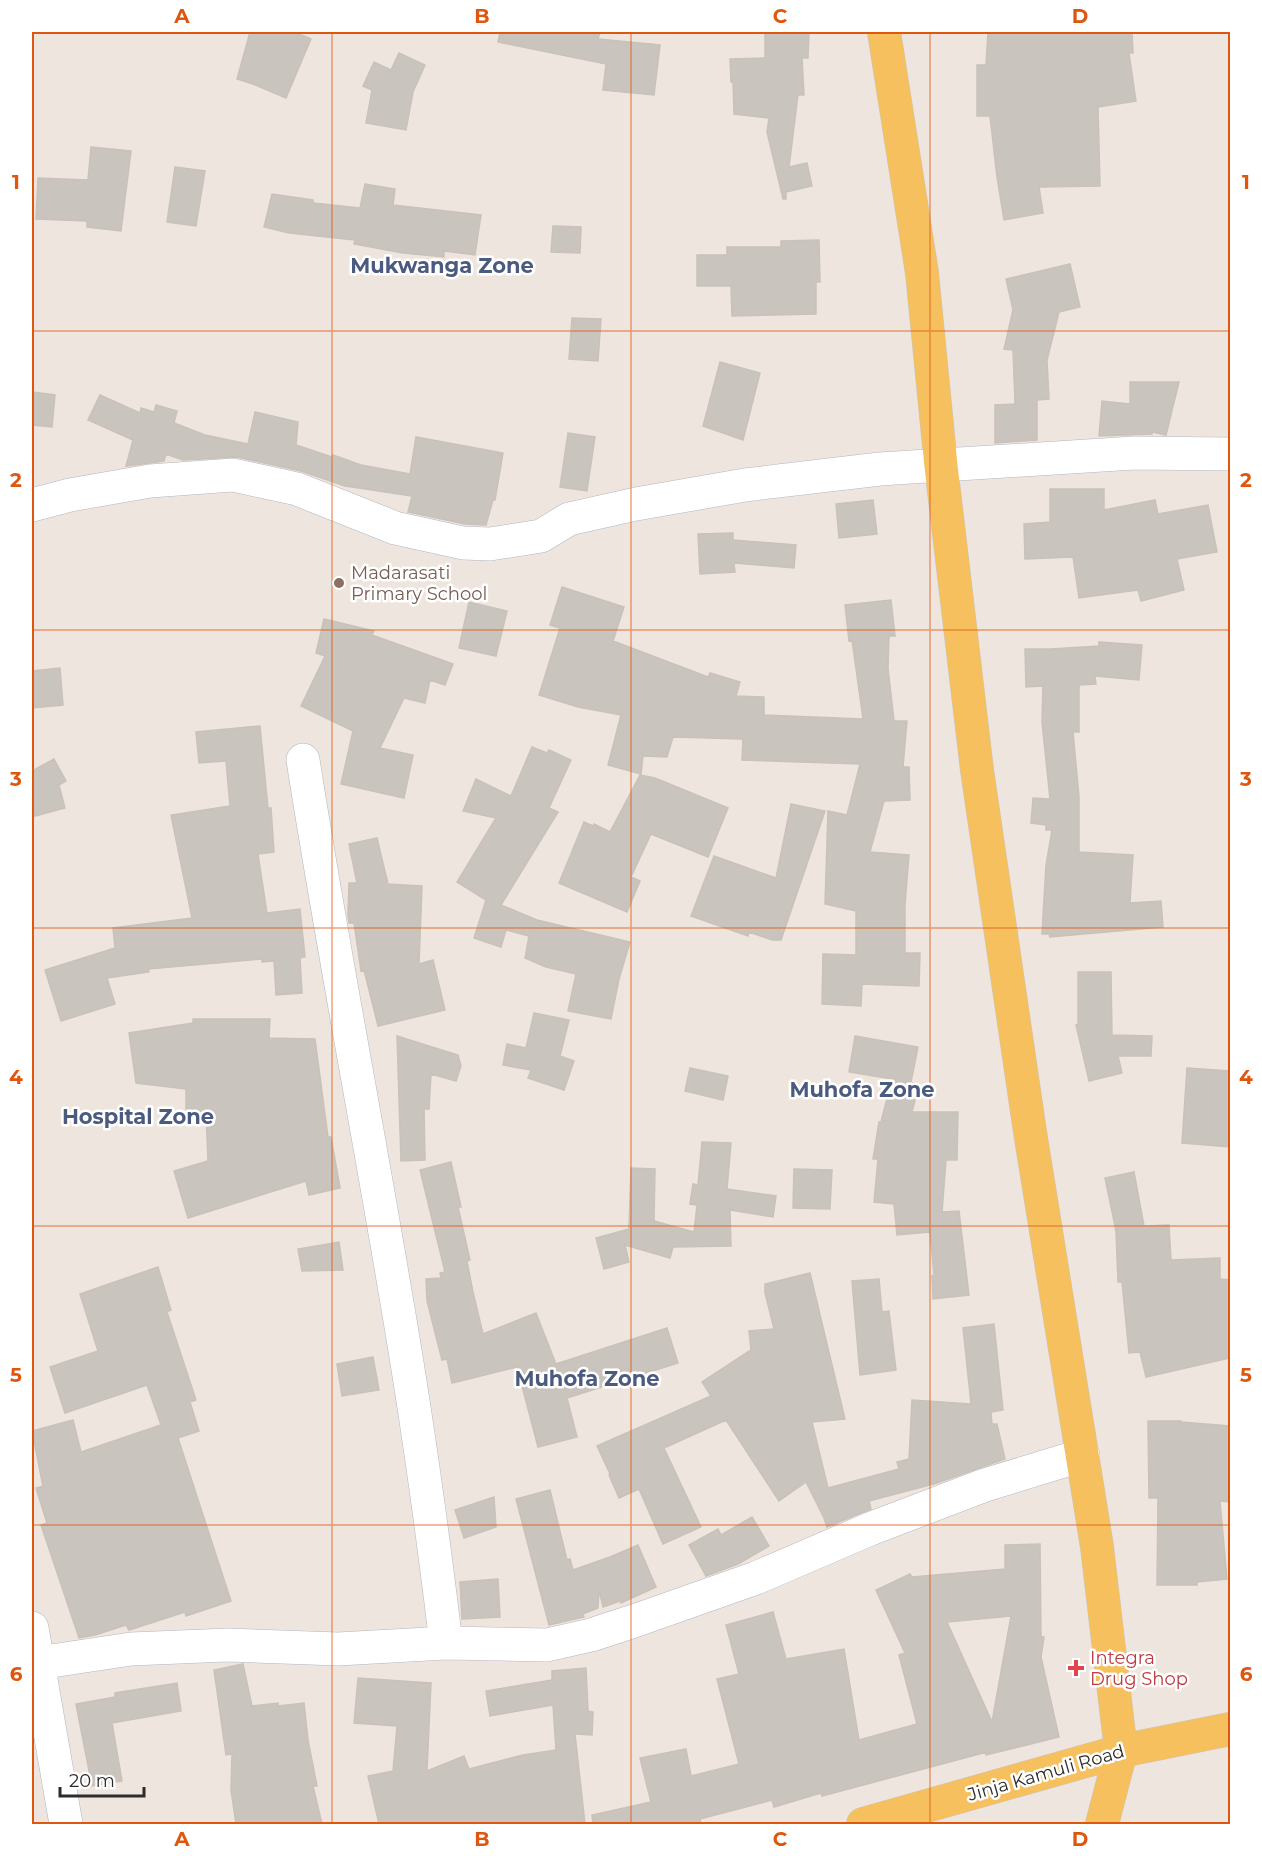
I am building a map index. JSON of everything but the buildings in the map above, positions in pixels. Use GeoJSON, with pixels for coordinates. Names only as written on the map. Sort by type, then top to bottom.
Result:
{"type":"FeatureCollection","features":[{"type":"Feature","properties":{"kind":"main road"},"geometry":{"type":"LineString","coordinates":[[884,32],[922,273],[941,466],[977,770],[1029,1120],[1097,1547],[1120,1752],[1102,1824]]}},
{"type":"Feature","properties":{"kind":"main road","name":"Jinja Kamuli Road"},"geometry":{"type":"LineString","coordinates":[[863,1824],[1120,1752],[1230,1729]]}},
{"type":"Feature","properties":{"kind":"street"},"geometry":{"type":"LineString","coordinates":[[32,505],[70,495],[150,481],[233,475],[297,489],[395,528],[463,543],[490,544],[541,536],[568,519],[636,504],[734,487],[880,469],[1134,453],[1230,454]]}},
{"type":"Feature","properties":{"kind":"street"},"geometry":{"type":"LineString","coordinates":[[303,760],[396,1298],[428,1501],[446,1642]]}},
{"type":"Feature","properties":{"kind":"street"},"geometry":{"type":"LineString","coordinates":[[38,1663],[131,1649],[228,1645],[338,1649],[446,1642],[547,1645],[591,1635],[756,1578],[870,1529],[985,1485],[1083,1455]]}},
{"type":"Feature","properties":{"kind":"street"},"geometry":{"type":"LineString","coordinates":[[32,1628],[66,1824]]}},
{"type":"Feature","properties":{"kind":"place","name":"Madarasati Primary School"},"geometry":{"type":"Point","coordinates":[339,583]}},
{"type":"Feature","properties":{"kind":"place","name":"Integra Drug Shop"},"geometry":{"type":"Point","coordinates":[1076,1668]}},
{"type":"Feature","properties":{"kind":"district","name":"Mukwanga Zone"},"geometry":{"type":"Point","coordinates":[442,266]}},
{"type":"Feature","properties":{"kind":"district","name":"Muhofa Zone"},"geometry":{"type":"Point","coordinates":[862,1090]}},
{"type":"Feature","properties":{"kind":"district","name":"Hospital Zone"},"geometry":{"type":"Point","coordinates":[138,1117]}},
{"type":"Feature","properties":{"kind":"district","name":"Muhofa Zone"},"geometry":{"type":"Point","coordinates":[587,1379]}}]}
